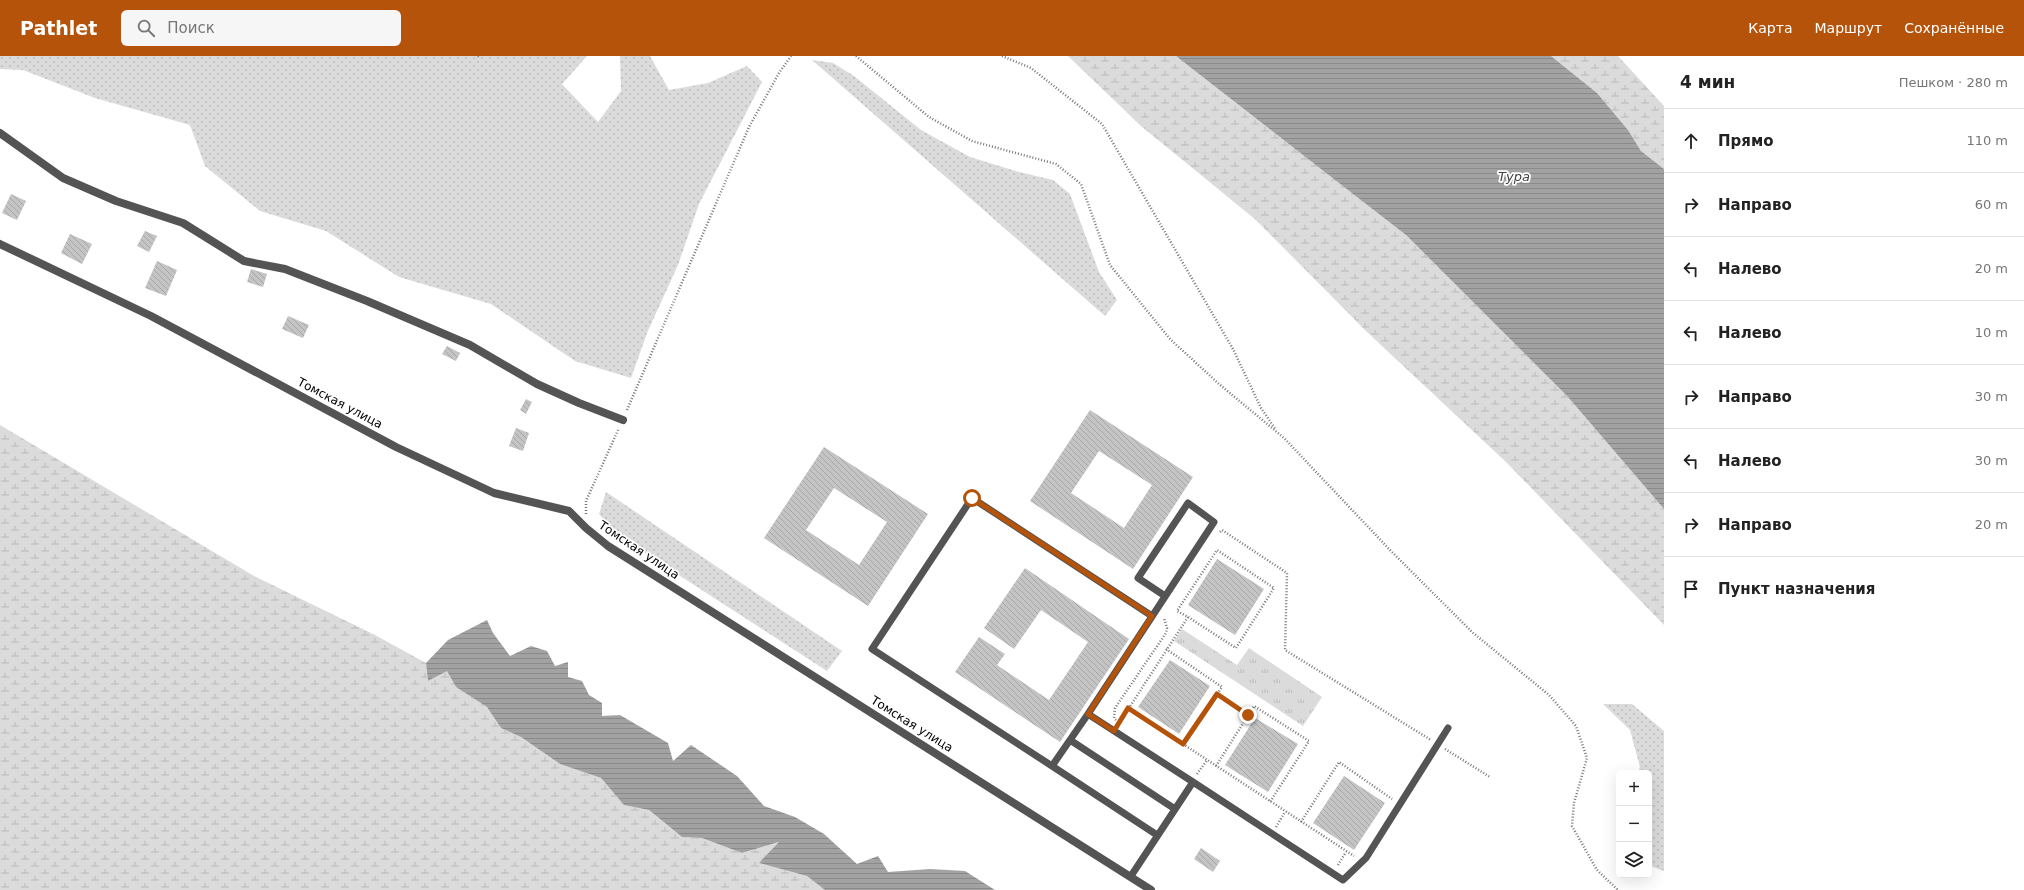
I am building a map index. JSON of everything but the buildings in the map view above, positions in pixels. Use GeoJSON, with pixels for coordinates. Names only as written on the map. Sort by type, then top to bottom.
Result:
{"type":"FeatureCollection","features":[{"type":"Feature","properties":{"kind":"street"},"geometry":{"type":"LineString","coordinates":[[0,133],[63,178],[116,201],[182,223],[244,260],[285,269],[367,301],[470,346],[537,384],[579,403],[623,420]]}},
{"type":"Feature","properties":{"kind":"street","name":"Томская улица"},"geometry":{"type":"LineString","coordinates":[[0,244],[151,316],[396,447],[494,493],[570,511],[586,528],[608,546],[1151,890]]}},
{"type":"Feature","properties":{"kind":"lane"},"geometry":{"type":"LineString","coordinates":[[1152,616],[972,498],[872,649],[1157,835]]}},
{"type":"Feature","properties":{"kind":"lane"},"geometry":{"type":"LineString","coordinates":[[1052,766],[1088,714],[1214,522],[1188,504],[1138,578],[1165,596]]}},
{"type":"Feature","properties":{"kind":"lane"},"geometry":{"type":"LineString","coordinates":[[1088,714],[1343,880],[1366,858],[1448,728]]}},
{"type":"Feature","properties":{"kind":"lane"},"geometry":{"type":"LineString","coordinates":[[1070,740],[1175,809]]}},
{"type":"Feature","properties":{"kind":"lane"},"geometry":{"type":"LineString","coordinates":[[1131,876],[1193,782]]}},
{"type":"Feature","properties":{"kind":"path"},"geometry":{"type":"LineString","coordinates":[[586,528],[586,501],[623,420],[749,128],[779,73],[792,56]]}},
{"type":"Feature","properties":{"kind":"path"},"geometry":{"type":"LineString","coordinates":[[856,56],[929,117],[972,141],[1056,164],[1081,184],[1110,265],[1170,338],[1219,384],[1278,433],[1390,550],[1461,621],[1549,696],[1576,726],[1587,758],[1574,803],[1572,826],[1597,870],[1618,890]]}},
{"type":"Feature","properties":{"kind":"path"},"geometry":{"type":"LineString","coordinates":[[1002,56],[1031,68],[1102,124],[1233,349],[1261,408],[1278,433]]}},
{"type":"Feature","properties":{"kind":"path"},"geometry":{"type":"LineString","coordinates":[[1218,536],[1222,530],[1286,573],[1284,650],[1438,744],[1490,778]]}},
{"type":"Feature","properties":{"kind":"path"},"geometry":{"type":"LineString","coordinates":[[1217,550],[1274,588],[1236,648],[1188,617],[1178,611],[1217,550]]}},
{"type":"Feature","properties":{"kind":"path"},"geometry":{"type":"LineString","coordinates":[[1126,727],[1114,718],[1115,708],[1166,633],[1164,618],[1168,612]]}},
{"type":"Feature","properties":{"kind":"path"},"geometry":{"type":"LineString","coordinates":[[1114,731],[1188,617]]}},
{"type":"Feature","properties":{"kind":"path"},"geometry":{"type":"LineString","coordinates":[[1166,649],[1222,687],[1183,744]]}},
{"type":"Feature","properties":{"kind":"path"},"geometry":{"type":"LineString","coordinates":[[1217,694],[1248,715]]}},
{"type":"Feature","properties":{"kind":"path"},"geometry":{"type":"LineString","coordinates":[[1216,766],[1254,706],[1309,741],[1270,802]]}},
{"type":"Feature","properties":{"kind":"path"},"geometry":{"type":"LineString","coordinates":[[1128,708],[1354,857],[1358,850]]}},
{"type":"Feature","properties":{"kind":"path"},"geometry":{"type":"LineString","coordinates":[[1193,782],[1207,760]]}},
{"type":"Feature","properties":{"kind":"path"},"geometry":{"type":"LineString","coordinates":[[1301,822],[1339,762],[1392,798],[1388,804]]}},
{"type":"Feature","properties":{"kind":"path"},"geometry":{"type":"LineString","coordinates":[[1191,770],[1197,775]]}},
{"type":"Feature","properties":{"kind":"path"},"geometry":{"type":"LineString","coordinates":[[1272,834],[1285,812]]}},
{"type":"Feature","properties":{"kind":"path"},"geometry":{"type":"LineString","coordinates":[[1270,822],[1282,830]]}},
{"type":"Feature","properties":{"kind":"path"},"geometry":{"type":"LineString","coordinates":[[1331,863],[1337,867],[1346,852]]}},
{"type":"Feature","properties":{"kind":"green space"},"geometry":{"type":"Polygon","coordinates":[[[0,56],[587,56],[562,84],[598,122],[621,91],[620,56],[650,56],[669,90],[708,83],[747,66],[762,82],[699,204],[678,265],[647,333],[631,378],[575,361],[491,304],[399,277],[326,231],[260,211],[205,166],[190,125],[95,98],[23,70],[0,69],[0,56]]]}},
{"type":"Feature","properties":{"kind":"green space"},"geometry":{"type":"Polygon","coordinates":[[[1068,56],[1176,56],[1248,110],[1406,235],[1568,397],[1664,509],[1664,625],[1506,462],[1367,332],[1256,220],[1141,126],[1068,56]]]}},
{"type":"Feature","properties":{"kind":"green space"},"geometry":{"type":"Polygon","coordinates":[[[1551,56],[1618,56],[1664,106],[1664,169],[1641,151],[1628,130],[1597,93],[1551,56]]]}},
{"type":"Feature","properties":{"kind":"green space"},"geometry":{"type":"Polygon","coordinates":[[[812,60],[833,63],[854,76],[921,130],[970,157],[1019,172],[1053,180],[1070,194],[1099,272],[1117,300],[1105,316],[812,60]]]}},
{"type":"Feature","properties":{"kind":"green space"},"geometry":{"type":"Polygon","coordinates":[[[0,425],[254,576],[375,635],[426,663],[428,681],[447,670],[456,687],[487,707],[501,728],[521,737],[560,764],[601,778],[624,805],[649,810],[682,837],[702,838],[742,853],[780,842],[759,863],[807,876],[825,890],[0,890],[0,425]]]}},
{"type":"Feature","properties":{"kind":"green space"},"geometry":{"type":"Polygon","coordinates":[[[606,492],[842,651],[827,671],[617,535],[599,514],[606,492]]]}},
{"type":"Feature","properties":{"kind":"green space"},"geometry":{"type":"Polygon","coordinates":[[[1182,629],[1237,665],[1249,648],[1322,697],[1303,726],[1174,641],[1182,629]]]}},
{"type":"Feature","properties":{"kind":"green space"},"geometry":{"type":"Polygon","coordinates":[[[1603,704],[1632,704],[1664,731],[1664,871],[1652,866],[1652,770],[1639,770],[1640,767],[1630,730],[1603,704]]]}},
{"type":"Feature","properties":{"kind":"water","name":"Тура"},"geometry":{"type":"Polygon","coordinates":[[[1176,56],[1551,56],[1597,93],[1628,130],[1641,151],[1664,169],[1664,509],[1568,397],[1406,235],[1176,56]]]}},
{"type":"Feature","properties":{"kind":"water"},"geometry":{"type":"Polygon","coordinates":[[[487,620],[493,633],[510,656],[531,646],[547,651],[555,666],[568,662],[568,677],[582,681],[589,695],[602,703],[602,716],[620,715],[668,743],[673,761],[691,745],[737,776],[764,806],[795,817],[824,834],[857,864],[878,856],[888,872],[930,869],[965,871],[995,890],[825,890],[807,876],[759,863],[779,842],[742,853],[702,838],[682,837],[649,810],[624,805],[601,778],[560,764],[521,737],[501,728],[487,707],[456,687],[447,671],[428,681],[426,663],[448,640],[487,620]]]}},
{"type":"Feature","properties":{"kind":"route"},"geometry":{"type":"LineString","coordinates":[[972,498],[1152,616],[1088,714],[1114,731],[1128,708],[1183,744],[1217,694],[1248,715]]}}]}
